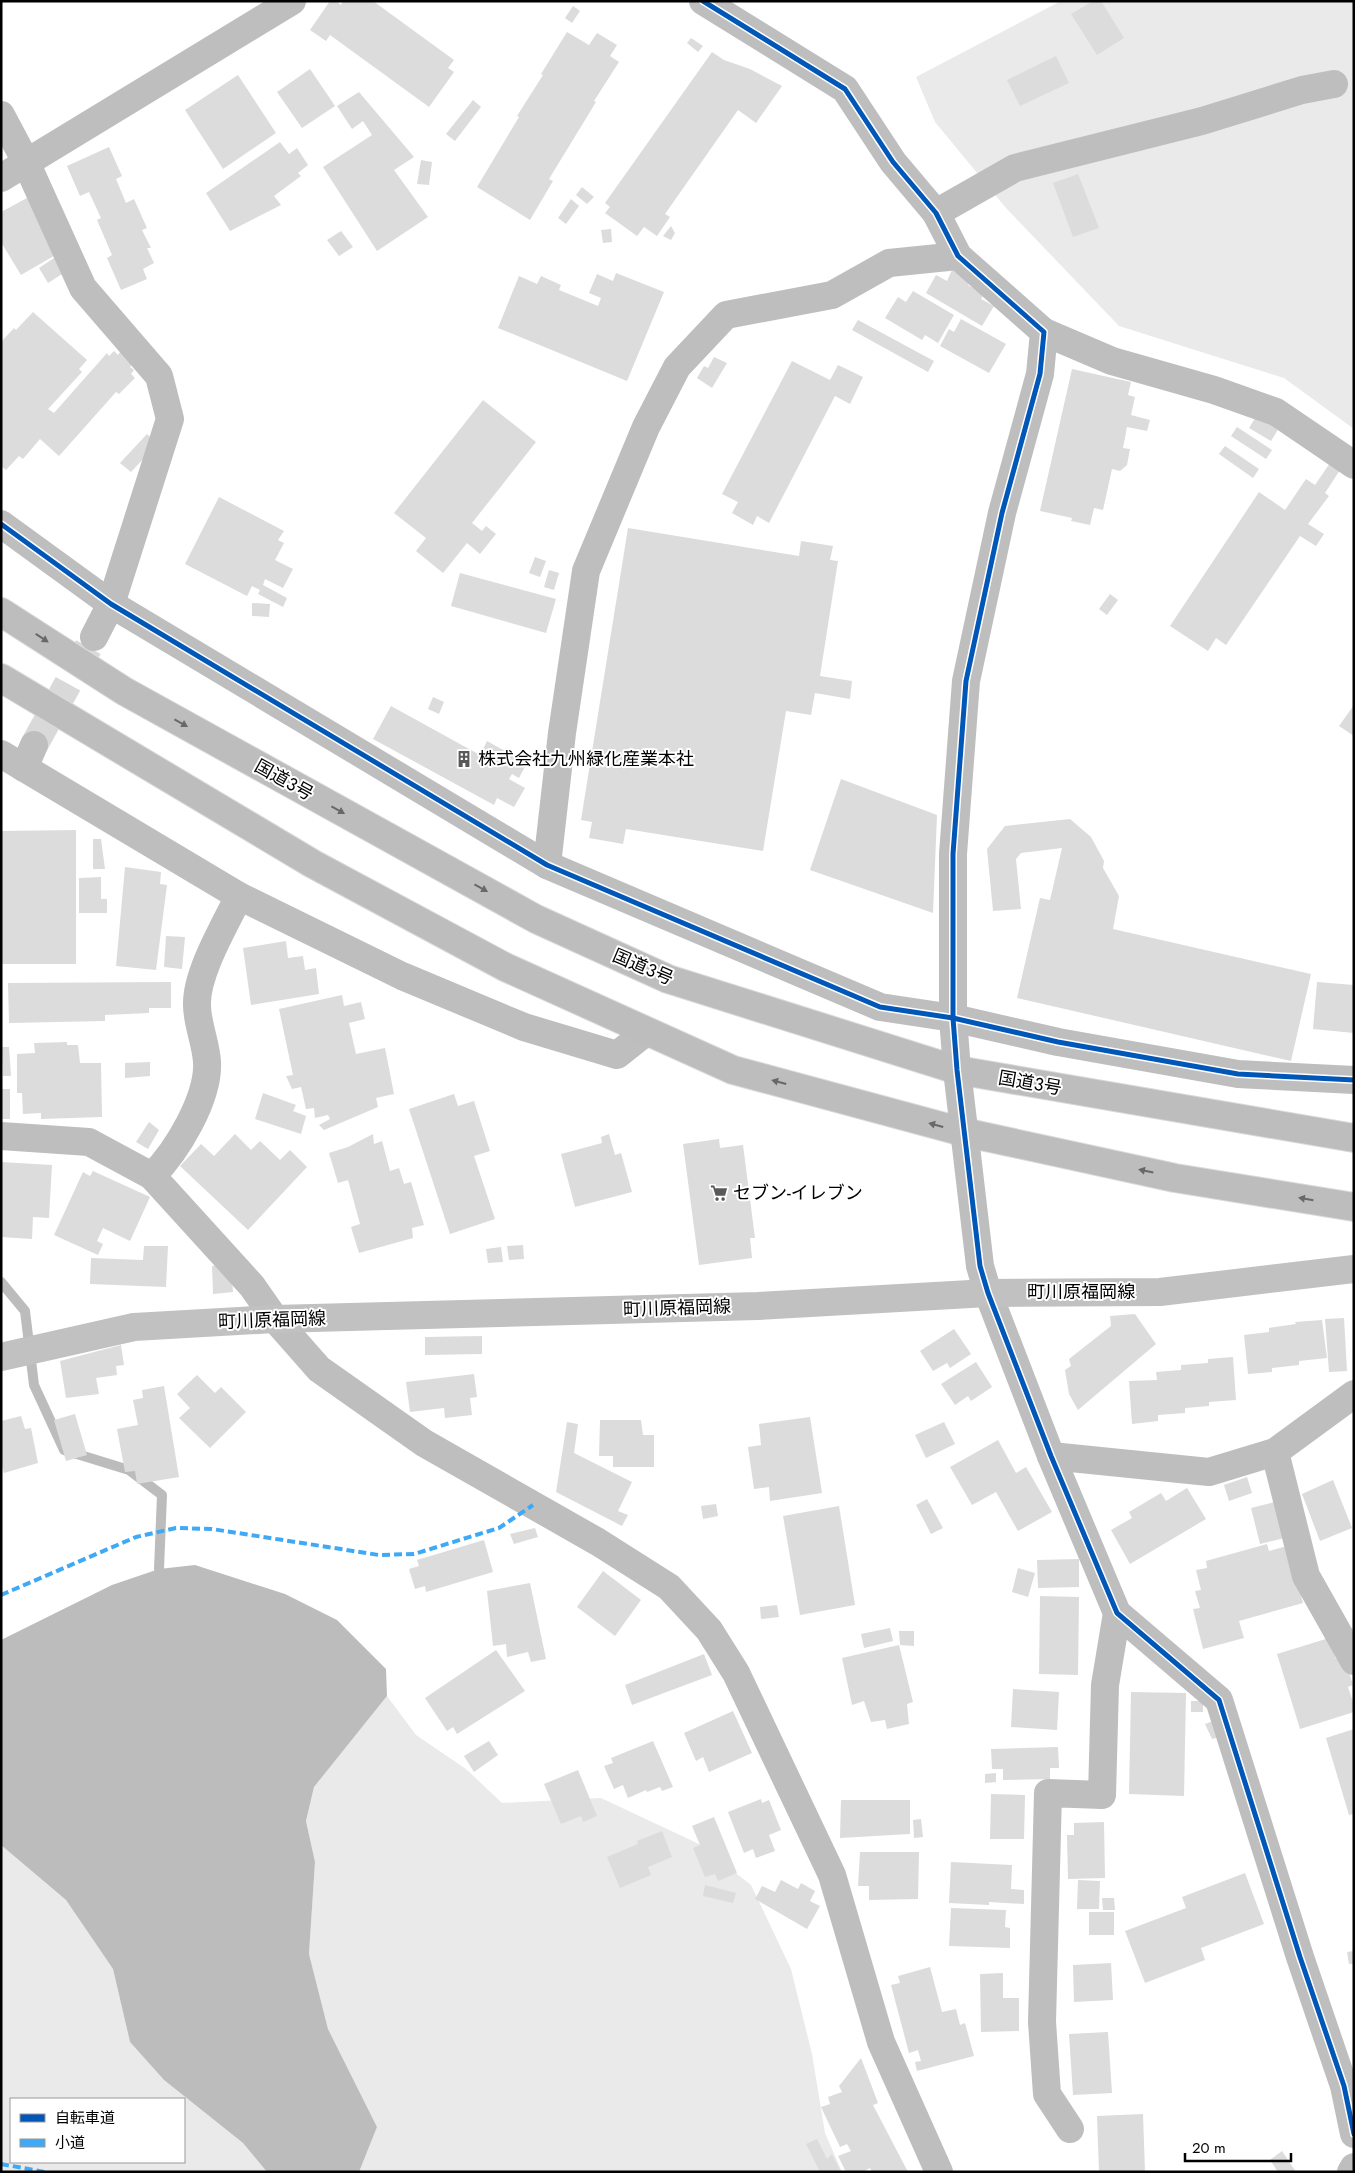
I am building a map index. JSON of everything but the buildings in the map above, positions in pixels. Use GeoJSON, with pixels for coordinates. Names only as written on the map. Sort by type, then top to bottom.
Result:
{"type":"FeatureCollection","features":[{"type":"Feature","properties":{"kind":"highway","name":"国道3号"},"geometry":{"type":"LineString","coordinates":[[1,612],[124,691],[536,919],[668,979],[957,1070],[1354,1138]]}},
{"type":"Feature","properties":{"kind":"highway"},"geometry":{"type":"LineString","coordinates":[[1,678],[322,868],[505,968],[733,1070],[963,1132],[1175,1178],[1354,1208]]}},
{"type":"Feature","properties":{"kind":"main road","name":"町川原福岡線"},"geometry":{"type":"LineString","coordinates":[[1,1357],[134,1327],[275,1319],[748,1306],[988,1293],[1160,1292],[1354,1269]]}},
{"type":"Feature","properties":{"kind":"street"},"geometry":{"type":"LineString","coordinates":[[1,178],[292,1]]}},
{"type":"Feature","properties":{"kind":"street"},"geometry":{"type":"LineString","coordinates":[[703,1],[845,89],[893,162],[936,213],[958,256],[1044,332],[1112,361],[1214,390],[1276,412],[1354,465]]}},
{"type":"Feature","properties":{"kind":"street"},"geometry":{"type":"LineString","coordinates":[[936,213],[1015,168],[1202,121],[1302,90],[1334,84]]}},
{"type":"Feature","properties":{"kind":"street"},"geometry":{"type":"LineString","coordinates":[[1,115],[26,162],[83,288],[159,376],[170,419],[111,604],[94,637]]}},
{"type":"Feature","properties":{"kind":"street"},"geometry":{"type":"LineString","coordinates":[[546,865],[562,732],[586,571],[646,427],[677,366],[726,316],[832,294],[889,263],[958,256]]}},
{"type":"Feature","properties":{"kind":"street"},"geometry":{"type":"LineString","coordinates":[[1044,332],[1040,374],[1002,514],[966,681],[953,854],[954,1018],[957,1070],[980,1266],[988,1293],[1051,1456],[1117,1613],[1219,1700],[1300,1957],[1349,2083],[1354,2134]]}},
{"type":"Feature","properties":{"kind":"street"},"geometry":{"type":"LineString","coordinates":[[1,524],[111,604],[546,865],[880,1007],[954,1018],[1058,1042],[1238,1074],[1354,1080]]}},
{"type":"Feature","properties":{"kind":"street"},"geometry":{"type":"LineString","coordinates":[[1,754],[29,756],[239,896],[402,976],[524,1027],[617,1055],[646,1032]]}},
{"type":"Feature","properties":{"kind":"street"},"geometry":{"type":"LineString","coordinates":[[152,1176],[162,1167],[198,1109],[206,1082],[207,1062],[197,1005],[201,977],[239,896]]}},
{"type":"Feature","properties":{"kind":"street"},"geometry":{"type":"LineString","coordinates":[[1,1136],[88,1142],[152,1176],[252,1286],[275,1319],[319,1369],[424,1443],[598,1542],[669,1587],[709,1630],[736,1672],[832,1875],[881,2042],[939,2172]]}},
{"type":"Feature","properties":{"kind":"street"},"geometry":{"type":"LineString","coordinates":[[1051,1456],[1209,1472],[1275,1452],[1354,1394]]}},
{"type":"Feature","properties":{"kind":"street"},"geometry":{"type":"LineString","coordinates":[[1275,1452],[1306,1576],[1354,1661]]}},
{"type":"Feature","properties":{"kind":"street"},"geometry":{"type":"LineString","coordinates":[[1070,2130],[1047,2094],[1044,2040],[1048,1793],[1102,1794],[1105,1685],[1117,1613]]}},
{"type":"Feature","properties":{"kind":"street"},"geometry":{"type":"LineString","coordinates":[[1351,2172],[1354,2167]]}},
{"type":"Feature","properties":{"kind":"shaded area"},"geometry":{"type":"Polygon","coordinates":[[[1061,1],[1354,1],[1354,429],[1284,378],[1119,326],[1006,208],[935,122],[916,77],[1061,1]]]}},
{"type":"Feature","properties":{"kind":"shaded area"},"geometry":{"type":"Polygon","coordinates":[[[195,1565],[285,1594],[337,1620],[386,1669],[387,1696],[314,1787],[306,1821],[315,1862],[309,1954],[328,2029],[377,2127],[359,2172],[267,2172],[243,2143],[164,2080],[130,2042],[113,1969],[66,1900],[1,1845],[1,1640],[112,1585],[159,1569],[195,1565]]]}},
{"type":"Feature","properties":{"kind":"shaded area"},"geometry":{"type":"Polygon","coordinates":[[[387,1696],[416,1735],[466,1769],[502,1803],[601,1798],[699,1844],[751,1885],[791,1969],[812,2054],[825,2133],[842,2172],[359,2172],[377,2127],[328,2029],[309,1954],[315,1862],[306,1821],[314,1787],[387,1696]]]}},
{"type":"Feature","properties":{"kind":"shaded area"},"geometry":{"type":"Polygon","coordinates":[[[1,1845],[66,1900],[113,1969],[130,2042],[164,2080],[243,2143],[267,2172],[1,2172],[1,1845]]]}},
{"type":"Feature","properties":{"kind":"waterway"},"geometry":{"type":"LineString","coordinates":[[1,1282],[25,1311],[34,1385],[64,1450],[129,1470],[162,1495],[159,1569]]}},
{"type":"Feature","properties":{"kind":"tunnel"},"geometry":{"type":"LineString","coordinates":[[34,745],[94,637]]}},
{"type":"Feature","properties":{"kind":"marked path"},"geometry":{"type":"LineString","coordinates":[[1,1595],[136,1537],[176,1528],[212,1529],[379,1555],[414,1554],[499,1528],[533,1505]]}},
{"type":"Feature","properties":{"kind":"marked path"},"geometry":{"type":"LineString","coordinates":[[1,2164],[45,2172]]}},
{"type":"Feature","properties":{"kind":"cycle path"},"geometry":{"type":"LineString","coordinates":[[703,1],[845,89],[893,162],[936,213],[958,256],[1044,332],[1040,374],[1002,513],[966,681],[953,854],[953,1018],[957,1070],[980,1266],[988,1293],[1051,1456],[1117,1613],[1219,1700],[1300,1957],[1344,2086],[1354,2134]]}},
{"type":"Feature","properties":{"kind":"cycle path"},"geometry":{"type":"LineString","coordinates":[[1,524],[111,604],[547,865],[880,1007],[953,1018],[1058,1042],[1238,1074],[1354,1080]]}},
{"type":"Feature","properties":{"kind":"place","name":"株式会社九州緑化産業本社"},"geometry":{"type":"Point","coordinates":[464,759]}},
{"type":"Feature","properties":{"kind":"place","name":"セブン-イレブン"},"geometry":{"type":"Point","coordinates":[719,1193]}}]}
